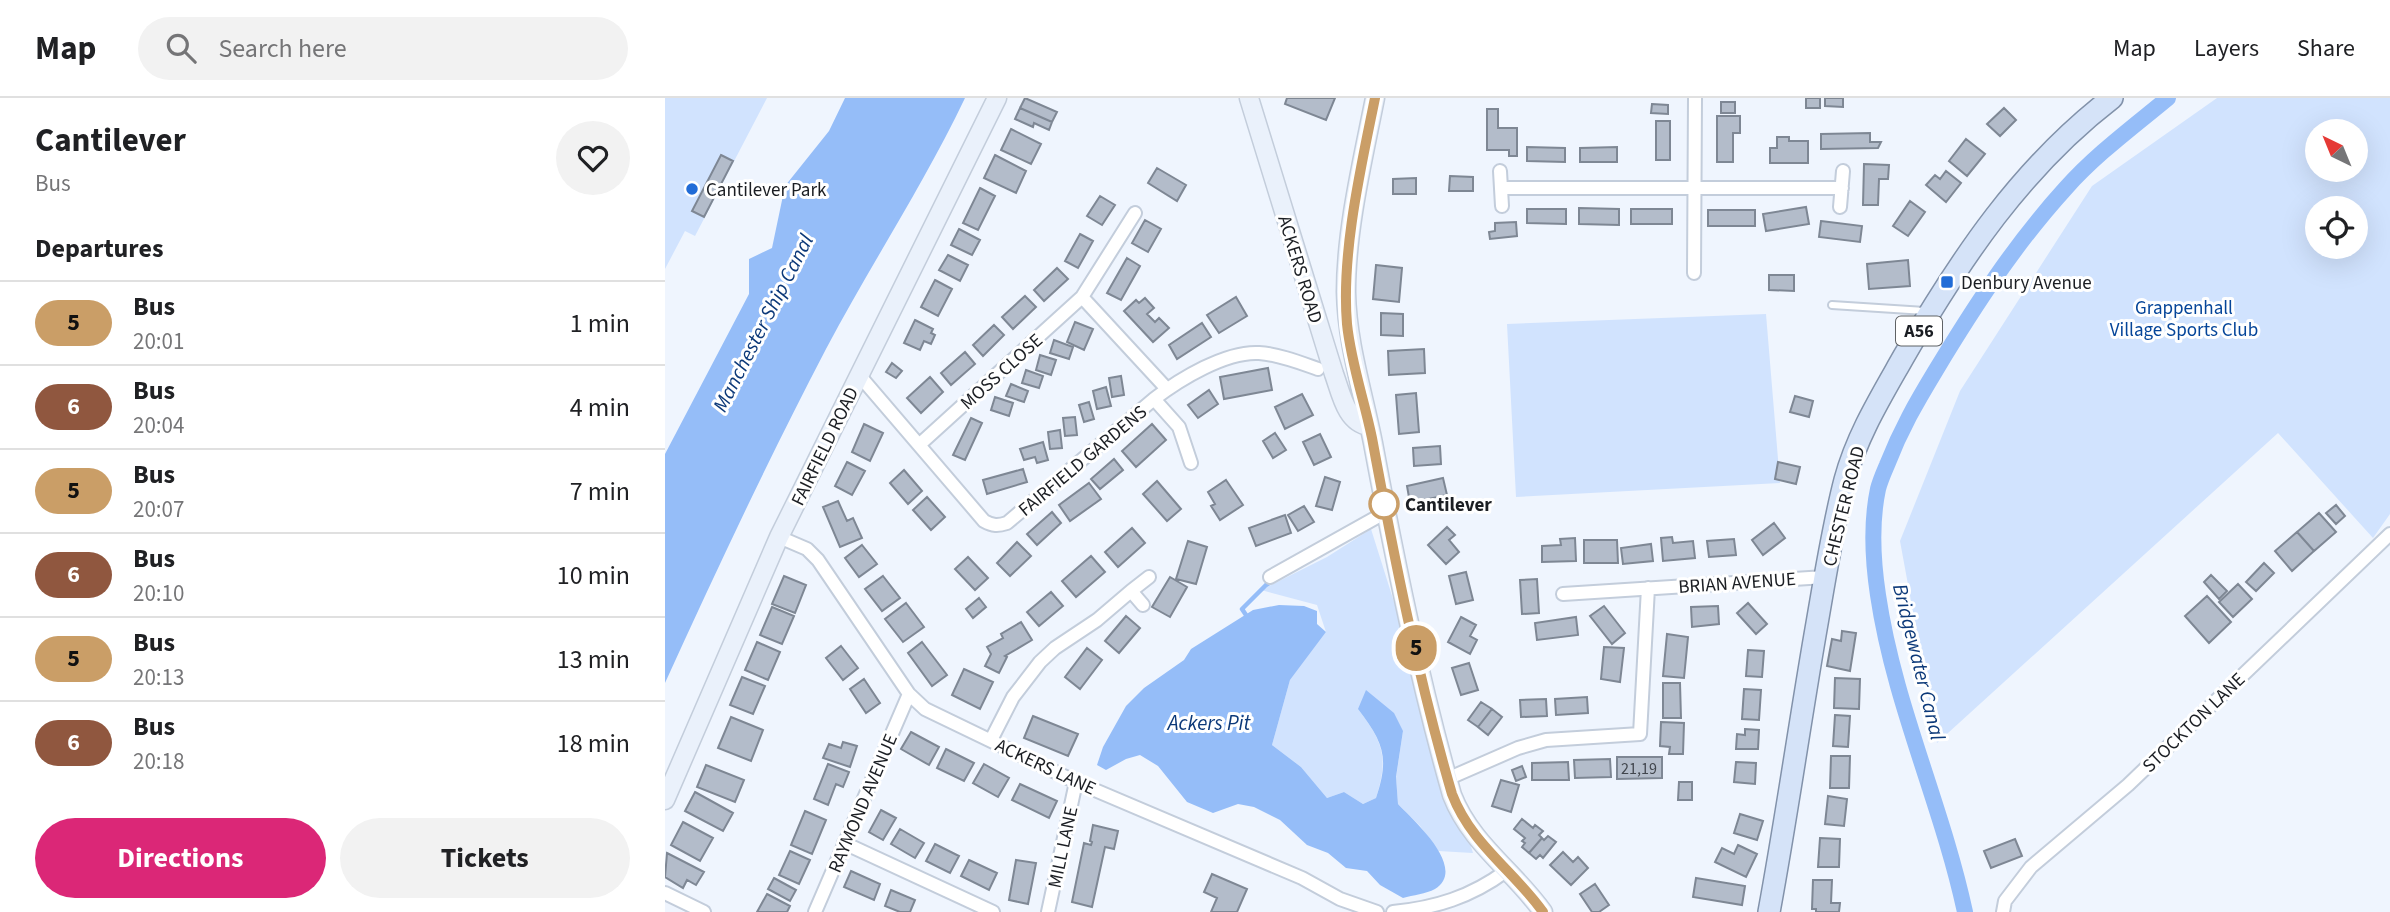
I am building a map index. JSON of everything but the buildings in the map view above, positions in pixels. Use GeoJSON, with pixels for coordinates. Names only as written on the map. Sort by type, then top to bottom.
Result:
{"type":"FeatureCollection","features":[{"type":"Feature","properties":{"kind":"main road","name":"CHESTER ROAD"},"geometry":{"type":"LineString","coordinates":[[1769,912],[1825,577],[1845,479],[1859,439],[1930,311],[1969,250],[2011,194],[2053,150],[2112,98]]}},
{"type":"Feature","properties":{"kind":"street","name":"FAIRFIELD ROAD"},"geometry":{"type":"LineString","coordinates":[[665,800],[779,537],[997,98]]}},
{"type":"Feature","properties":{"kind":"street","name":"ACKERS ROAD"},"geometry":{"type":"LineString","coordinates":[[1249,98],[1334,374],[1352,418],[1361,425],[1369,426]]}},
{"type":"Feature","properties":{"kind":"street","name":"ACKERS ROAD"},"geometry":{"type":"LineString","coordinates":[[1375,98],[1356,202],[1346,289],[1347,324],[1353,363],[1429,708],[1457,808],[1470,829],[1543,912]]}},
{"type":"Feature","properties":{"kind":"street"},"geometry":{"type":"LineString","coordinates":[[1694,273],[1695,98]]}},
{"type":"Feature","properties":{"kind":"street"},"geometry":{"type":"LineString","coordinates":[[1500,171],[1502,206]]}},
{"type":"Feature","properties":{"kind":"street"},"geometry":{"type":"LineString","coordinates":[[1840,207],[1843,171]]}},
{"type":"Feature","properties":{"kind":"street"},"geometry":{"type":"LineString","coordinates":[[1501,188],[1842,188]]}},
{"type":"Feature","properties":{"kind":"street","name":"MOSS CLOSE"},"geometry":{"type":"LineString","coordinates":[[919,445],[1082,297],[1135,214]]}},
{"type":"Feature","properties":{"kind":"street"},"geometry":{"type":"LineString","coordinates":[[1082,297],[1167,389]]}},
{"type":"Feature","properties":{"kind":"street","name":"FAIRFIELD GARDENS"},"geometry":{"type":"LineString","coordinates":[[859,375],[984,521],[1000,526],[1007,523],[1167,389],[1221,360],[1259,353],[1318,369]]}},
{"type":"Feature","properties":{"kind":"street"},"geometry":{"type":"LineString","coordinates":[[1154,399],[1178,427],[1191,463]]}},
{"type":"Feature","properties":{"kind":"street"},"geometry":{"type":"LineString","coordinates":[[1270,576],[1386,512]]}},
{"type":"Feature","properties":{"kind":"street","name":"STOCKTON LANE"},"geometry":{"type":"LineString","coordinates":[[2003,912],[2005,901],[2031,867],[2128,785],[2390,534]]}},
{"type":"Feature","properties":{"kind":"street","name":"ACKERS LANE"},"geometry":{"type":"LineString","coordinates":[[779,537],[807,549],[818,559],[909,694],[925,709],[1076,782],[1302,878],[1340,899],[1377,912]]}},
{"type":"Feature","properties":{"kind":"street"},"geometry":{"type":"LineString","coordinates":[[991,740],[1013,697],[1040,662],[1149,577]]}},
{"type":"Feature","properties":{"kind":"street","name":"BRIAN AVENUE"},"geometry":{"type":"LineString","coordinates":[[1563,594],[1825,577]]}},
{"type":"Feature","properties":{"kind":"street"},"geometry":{"type":"LineString","coordinates":[[1447,779],[1518,748],[1546,740],[1640,734],[1648,588]]}},
{"type":"Feature","properties":{"kind":"street"},"geometry":{"type":"LineString","coordinates":[[1131,591],[1143,605]]}},
{"type":"Feature","properties":{"kind":"street","name":"RAYMOND AVENUE"},"geometry":{"type":"LineString","coordinates":[[815,912],[909,694]]}},
{"type":"Feature","properties":{"kind":"street","name":"MILL LANE"},"geometry":{"type":"LineString","coordinates":[[1048,912],[1076,782]]}},
{"type":"Feature","properties":{"kind":"street"},"geometry":{"type":"LineString","coordinates":[[844,843],[993,912]]}},
{"type":"Feature","properties":{"kind":"street"},"geometry":{"type":"LineString","coordinates":[[1393,912],[1428,908],[1476,890],[1506,871]]}},
{"type":"Feature","properties":{"kind":"street"},"geometry":{"type":"LineString","coordinates":[[665,893],[704,912]]}},
{"type":"Feature","properties":{"kind":"lane"},"geometry":{"type":"LineString","coordinates":[[1832,305],[1930,311]]}},
{"type":"Feature","properties":{"kind":"green space","name":"Cantilever Park"},"geometry":{"type":"Polygon","coordinates":[[[665,98],[767,98],[695,236],[685,231],[665,269],[665,98]]]}},
{"type":"Feature","properties":{"kind":"green space","name":"Grappenhall Village Sports Club"},"geometry":{"type":"Polygon","coordinates":[[[2217,98],[2390,98],[2390,514],[2373,538],[2278,433],[1937,743],[1900,541],[1960,391],[2092,186],[2217,98]]]}},
{"type":"Feature","properties":{"kind":"green space"},"geometry":{"type":"Polygon","coordinates":[[[1766,314],[1780,483],[1516,497],[1507,324],[1766,314]]]}},
{"type":"Feature","properties":{"kind":"green space"},"geometry":{"type":"Polygon","coordinates":[[[1371,529],[1473,853],[1438,851],[1420,826],[1398,804],[1396,778],[1403,731],[1358,709],[1378,741],[1383,761],[1376,798],[1363,804],[1344,792],[1327,798],[1301,767],[1272,745],[1290,680],[1326,632],[1317,605],[1261,590],[1327,557],[1371,529]]]}},
{"type":"Feature","properties":{"kind":"water","name":"Manchester Ship Canal"},"geometry":{"type":"Polygon","coordinates":[[[845,98],[965,98],[805,390],[665,683],[665,454],[749,294],[749,259],[772,248],[785,186],[829,131],[845,98]]]}},
{"type":"Feature","properties":{"kind":"water","name":"Ackers Pit"},"geometry":{"type":"Polygon","coordinates":[[[1279,605],[1304,606],[1317,611],[1317,624],[1326,632],[1290,680],[1272,745],[1301,767],[1327,798],[1344,792],[1363,804],[1376,798],[1383,771],[1382,750],[1358,709],[1366,690],[1394,713],[1403,731],[1396,777],[1398,804],[1435,845],[1442,857],[1444,880],[1435,889],[1403,898],[1380,885],[1367,871],[1346,868],[1328,853],[1307,845],[1280,820],[1254,807],[1238,804],[1213,813],[1187,802],[1158,766],[1140,755],[1106,770],[1097,765],[1103,747],[1126,706],[1144,688],[1184,660],[1191,649],[1253,610],[1279,605]]]}},
{"type":"Feature","properties":{"kind":"waterway","name":"Bridgewater Canal"},"geometry":{"type":"LineString","coordinates":[[1965,912],[1885,636],[1874,556],[1874,515],[1878,489],[1909,416],[1965,323],[2012,254],[2077,177],[2168,98]]}},
{"type":"Feature","properties":{"kind":"waterway"},"geometry":{"type":"LineString","coordinates":[[1246,615],[1242,609],[1274,580]]}},
{"type":"Feature","properties":{"kind":"bus line","name":"5"},"geometry":{"type":"LineString","coordinates":[[1375,98],[1356,202],[1346,289],[1347,324],[1353,363],[1429,708],[1452,794],[1457,808],[1483,847],[1543,912]]}},
{"type":"Feature","properties":{"kind":"place","name":"Cantilever Park"},"geometry":{"type":"Point","coordinates":[692,189]}},
{"type":"Feature","properties":{"kind":"place","name":"Denbury Avenue"},"geometry":{"type":"Point","coordinates":[1947,282]}},
{"type":"Feature","properties":{"kind":"place","name":"Cantilever"},"geometry":{"type":"Point","coordinates":[1384,504]}}]}
